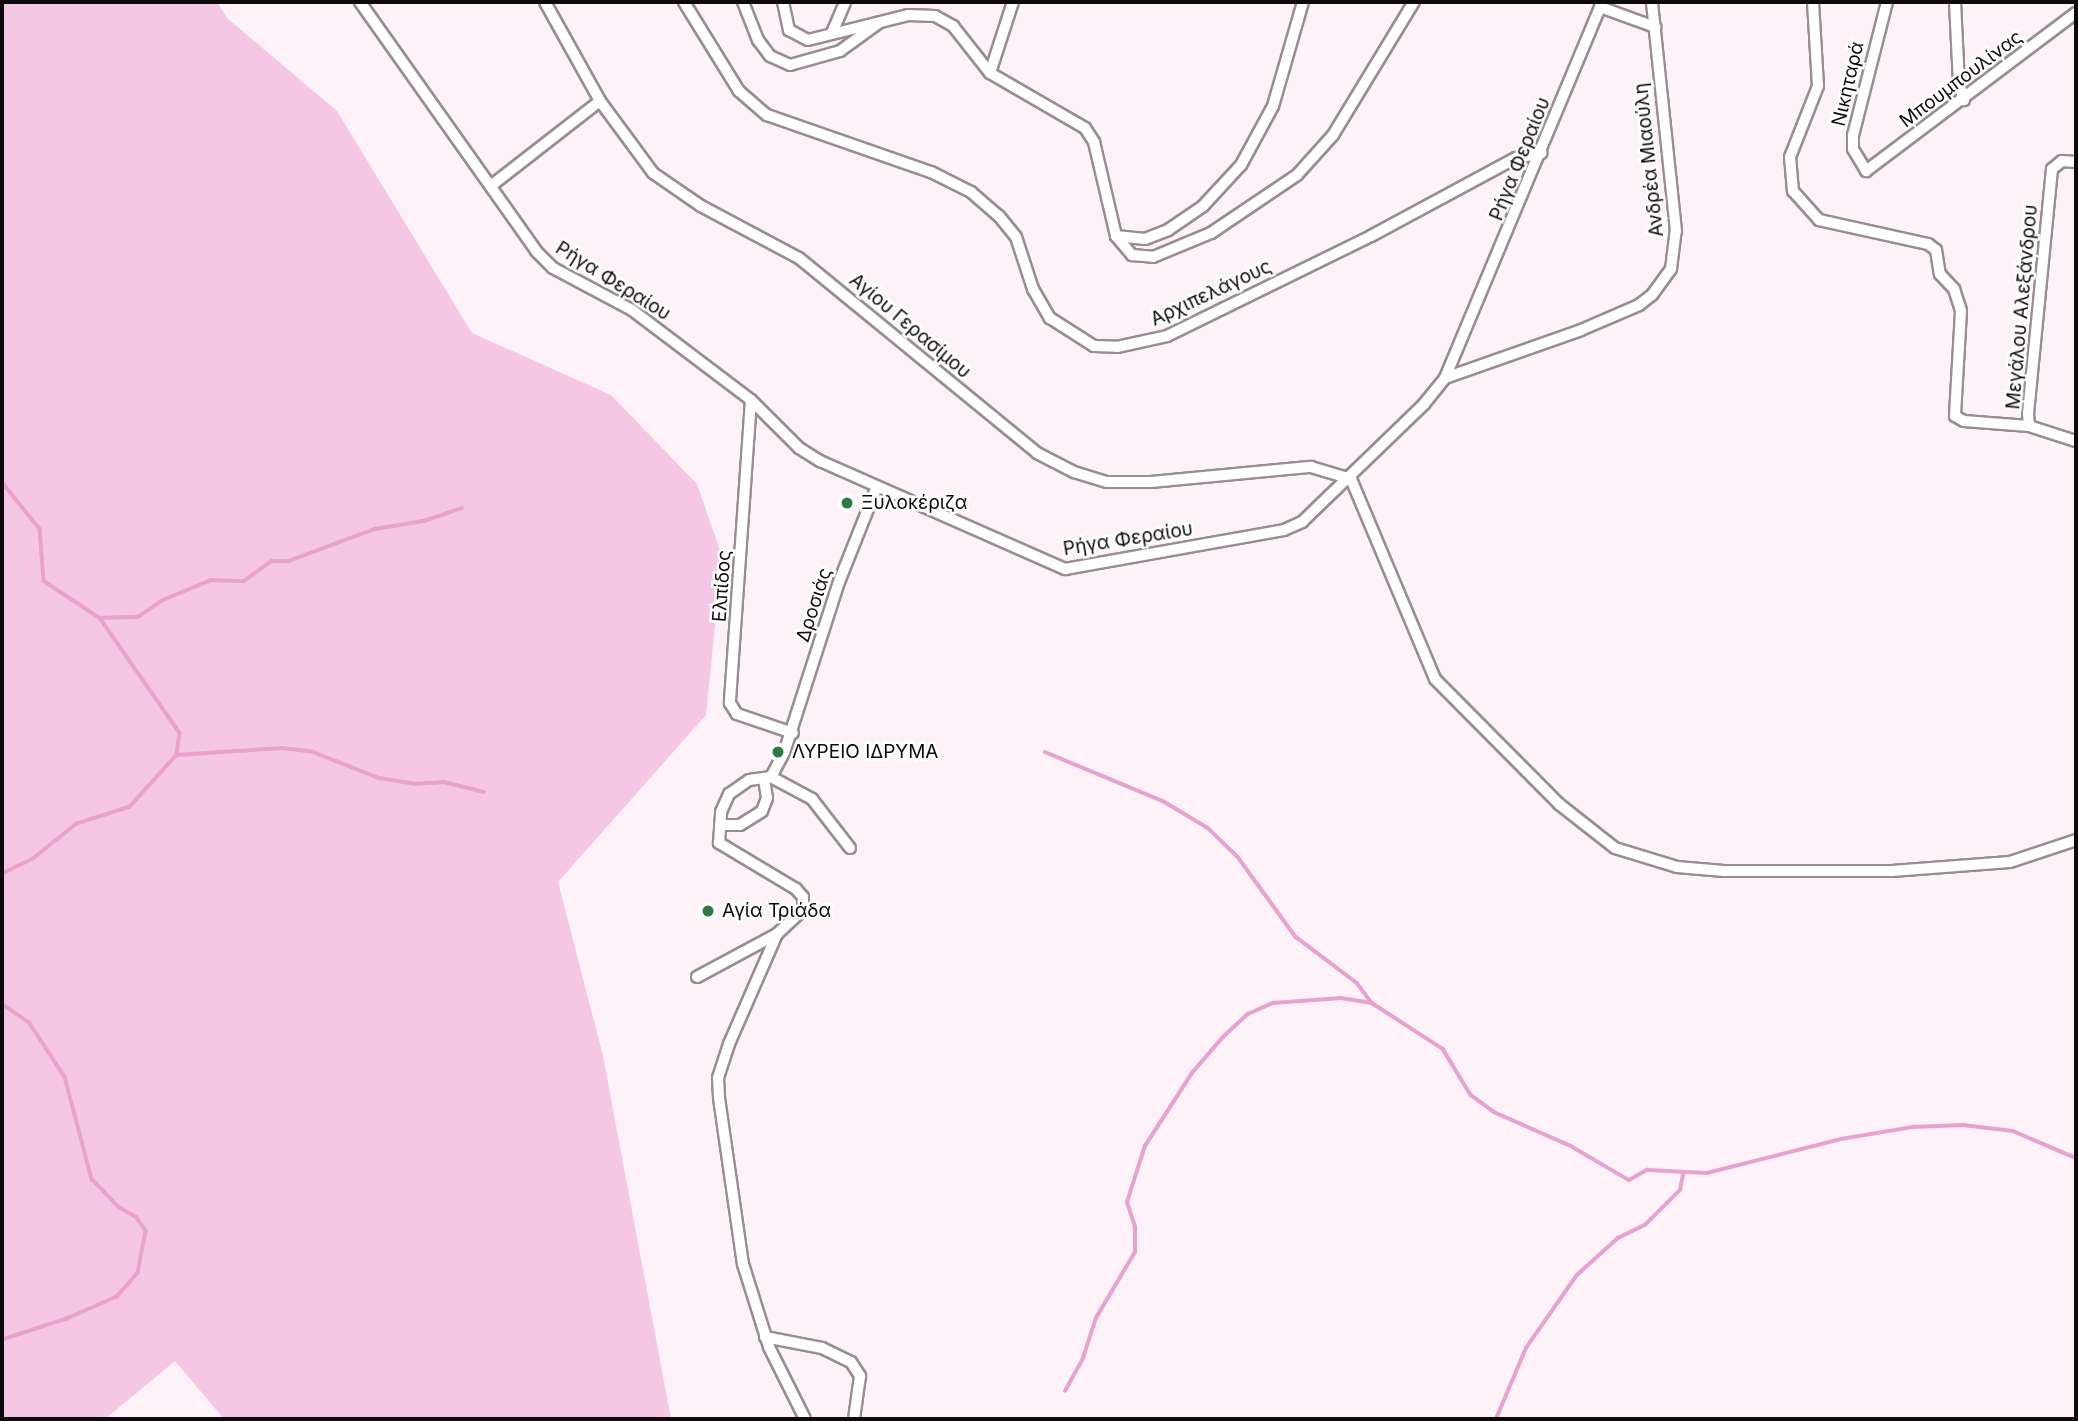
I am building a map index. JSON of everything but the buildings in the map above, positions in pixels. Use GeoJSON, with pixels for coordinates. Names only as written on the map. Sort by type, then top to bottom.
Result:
{"type":"FeatureCollection","features":[{"type":"Feature","properties":{"kind":"street","name":"Ρήγα Φεραίου"},"geometry":{"type":"LineString","coordinates":[[360,2],[492,185],[536,251],[553,268],[632,310],[751,400],[799,448],[876,489],[1065,569],[1284,530],[1303,522],[1351,479],[1445,378],[1542,153],[1601,4]]}},
{"type":"Feature","properties":{"kind":"street","name":"Αγίου Γερασίμου"},"geometry":{"type":"LineString","coordinates":[[545,2],[600,101],[636,154],[669,188],[799,258],[1010,434],[1065,467],[1088,477],[1132,483],[1311,467],[1351,479]]}},
{"type":"Feature","properties":{"kind":"street","name":"Αρχιπελάγους"},"geometry":{"type":"LineString","coordinates":[[684,2],[739,92],[767,115],[932,172],[971,192],[999,216],[1016,237],[1033,289],[1050,318],[1094,346],[1117,348],[1167,336],[1371,236],[1516,158],[1542,153]]}},
{"type":"Feature","properties":{"kind":"street"},"geometry":{"type":"LineString","coordinates":[[743,2],[758,40],[770,56],[790,65],[840,51],[882,20]]}},
{"type":"Feature","properties":{"kind":"street"},"geometry":{"type":"LineString","coordinates":[[783,2],[789,30],[808,40],[908,15],[944,21],[953,26],[990,74],[1085,128],[1094,142],[1116,236],[1132,255],[1164,255],[1211,233],[1289,182],[1333,135],[1414,2]]}},
{"type":"Feature","properties":{"kind":"street"},"geometry":{"type":"LineString","coordinates":[[832,33],[845,2]]}},
{"type":"Feature","properties":{"kind":"street"},"geometry":{"type":"LineString","coordinates":[[990,74],[1013,2]]}},
{"type":"Feature","properties":{"kind":"street"},"geometry":{"type":"LineString","coordinates":[[1116,236],[1145,239],[1168,229],[1203,206],[1241,165],[1273,106],[1303,2]]}},
{"type":"Feature","properties":{"kind":"street","name":"Ανδρέα Μιαούλη"},"geometry":{"type":"LineString","coordinates":[[1445,378],[1639,305],[1652,295],[1671,269],[1676,230],[1652,2]]}},
{"type":"Feature","properties":{"kind":"street"},"geometry":{"type":"LineString","coordinates":[[1813,2],[1818,86],[1810,112],[1793,145],[1788,167],[1799,202],[1819,220],[1833,225],[1928,244],[1936,250],[1940,274],[1954,289],[1961,311],[1955,416],[1964,421],[2029,426]]}},
{"type":"Feature","properties":{"kind":"street","name":"Νικηταρά"},"geometry":{"type":"LineString","coordinates":[[1866,171],[1853,149],[1853,135],[1887,2]]}},
{"type":"Feature","properties":{"kind":"street"},"geometry":{"type":"LineString","coordinates":[[1955,2],[1959,83],[1964,100]]}},
{"type":"Feature","properties":{"kind":"street"},"geometry":{"type":"LineString","coordinates":[[1601,4],[1655,27]]}},
{"type":"Feature","properties":{"kind":"street","name":"Μπουμπουλίνας"},"geometry":{"type":"LineString","coordinates":[[1866,171],[1964,100],[2076,13]]}},
{"type":"Feature","properties":{"kind":"street"},"geometry":{"type":"LineString","coordinates":[[492,185],[600,101]]}},
{"type":"Feature","properties":{"kind":"street","name":"Μεγάλου Αλεξάνδρου"},"geometry":{"type":"LineString","coordinates":[[2076,162],[2062,161],[2052,169],[2029,426],[2076,441]]}},
{"type":"Feature","properties":{"kind":"street","name":"Ελπίδος"},"geometry":{"type":"LineString","coordinates":[[751,400],[730,703],[737,714],[793,733]]}},
{"type":"Feature","properties":{"kind":"street"},"geometry":{"type":"LineString","coordinates":[[1351,479],[1435,679],[1559,804],[1615,848],[1677,867],[1724,871],[1892,871],[2010,862],[2076,841]]}},
{"type":"Feature","properties":{"kind":"street","name":"Δροσιάς"},"geometry":{"type":"LineString","coordinates":[[720,825],[740,825],[762,811],[767,798],[767,778],[793,733],[839,582],[876,489]]}},
{"type":"Feature","properties":{"kind":"street"},"geometry":{"type":"LineString","coordinates":[[697,977],[777,934],[803,910],[803,897],[719,843],[720,825],[729,794],[749,780],[767,778],[811,799],[850,848]]}},
{"type":"Feature","properties":{"kind":"street"},"geometry":{"type":"LineString","coordinates":[[777,934],[719,1078],[743,1264],[765,1337],[804,1419]]}},
{"type":"Feature","properties":{"kind":"street"},"geometry":{"type":"LineString","coordinates":[[765,1337],[822,1348],[851,1362],[860,1376],[854,1419]]}},
{"type":"Feature","properties":{"kind":"shaded area"},"geometry":{"type":"Polygon","coordinates":[[[2,2],[217,2],[227,18],[337,111],[472,333],[611,395],[697,484],[722,556],[706,715],[558,882],[603,1056],[671,1419],[224,1419],[175,1361],[105,1419],[2,1419],[2,2]]]}},
{"type":"Feature","properties":{"kind":"waterway"},"geometry":{"type":"LineString","coordinates":[[2,482],[40,529],[44,581],[100,618],[180,733],[177,755],[130,807],[77,824],[33,859],[2,874]]}},
{"type":"Feature","properties":{"kind":"waterway"},"geometry":{"type":"LineString","coordinates":[[100,618],[138,617],[163,600],[211,580],[244,581],[272,561],[289,561],[375,529],[424,521],[462,508]]}},
{"type":"Feature","properties":{"kind":"waterway"},"geometry":{"type":"LineString","coordinates":[[177,755],[282,748],[313,752],[379,778],[415,784],[444,782],[484,792]]}},
{"type":"Feature","properties":{"kind":"waterway"},"geometry":{"type":"LineString","coordinates":[[1045,752],[1163,801],[1208,828],[1238,857],[1296,937],[1357,983],[1372,1003]]}},
{"type":"Feature","properties":{"kind":"waterway"},"geometry":{"type":"LineString","coordinates":[[1065,1391],[1083,1358],[1096,1318],[1135,1252],[1135,1227],[1127,1202],[1145,1146],[1192,1073],[1223,1037],[1248,1014],[1273,1003],[1341,998],[1372,1003],[1443,1049],[1471,1095],[1494,1112],[1571,1146],[1629,1180],[1647,1170],[1707,1173],[1841,1139],[1913,1127],[1963,1125],[2013,1131],[2076,1158]]}},
{"type":"Feature","properties":{"kind":"waterway"},"geometry":{"type":"LineString","coordinates":[[2,1004],[29,1022],[65,1077],[92,1179],[119,1207],[136,1217],[146,1231],[138,1273],[117,1297],[67,1319],[2,1340]]}},
{"type":"Feature","properties":{"kind":"waterway"},"geometry":{"type":"LineString","coordinates":[[1496,1419],[1526,1348],[1577,1275],[1618,1238],[1645,1225],[1680,1190],[1683,1175]]}},
{"type":"Feature","properties":{"kind":"place","name":"Ξυλοκέριζα"},"geometry":{"type":"Point","coordinates":[847,503]}},
{"type":"Feature","properties":{"kind":"place","name":"ΛΥΡΕΙΟ ΙΔΡΥΜΑ"},"geometry":{"type":"Point","coordinates":[778,752]}},
{"type":"Feature","properties":{"kind":"place","name":"Αγία Τριάδα"},"geometry":{"type":"Point","coordinates":[708,911]}}]}
